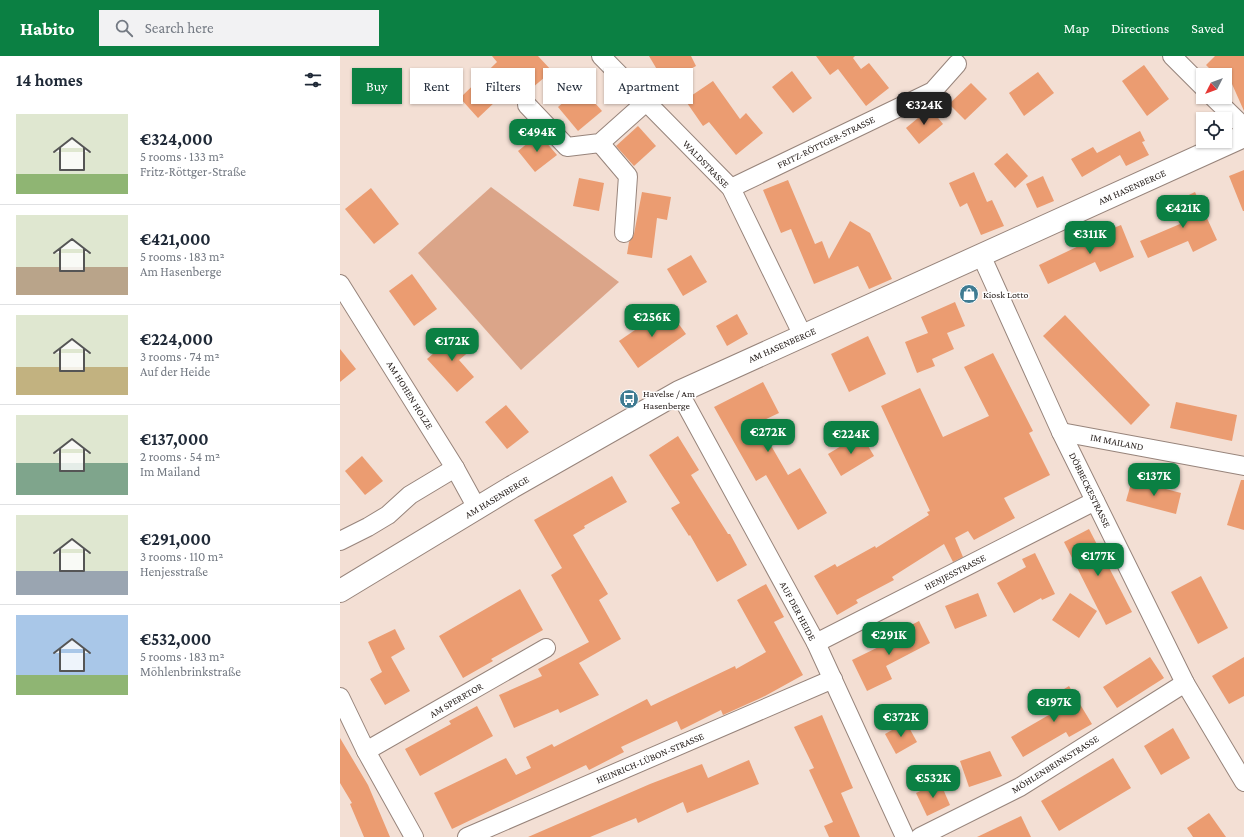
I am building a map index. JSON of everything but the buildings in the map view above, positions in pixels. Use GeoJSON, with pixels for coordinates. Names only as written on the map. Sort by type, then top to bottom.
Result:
{"type":"FeatureCollection","features":[{"type":"Feature","properties":{"kind":"street","name":"WALDSTRASSE"},"geometry":{"type":"LineString","coordinates":[[601,56],[613,68]]}},
{"type":"Feature","properties":{"kind":"street"},"geometry":{"type":"LineString","coordinates":[[1172,56],[1196,80]]}},
{"type":"Feature","properties":{"kind":"street","name":"FRITZ-RÖTTGER-STRASSE"},"geometry":{"type":"LineString","coordinates":[[731,188],[933,91],[957,64]]}},
{"type":"Feature","properties":{"kind":"street"},"geometry":{"type":"LineString","coordinates":[[527,105],[567,147],[600,143],[644,104]]}},
{"type":"Feature","properties":{"kind":"street","name":"WALDSTRASSE"},"geometry":{"type":"LineString","coordinates":[[648,104],[731,188],[803,336]]}},
{"type":"Feature","properties":{"kind":"street"},"geometry":{"type":"LineString","coordinates":[[1220,104],[1244,127]]}},
{"type":"Feature","properties":{"kind":"street","name":"AM HASENBERGE"},"geometry":{"type":"LineString","coordinates":[[340,591],[477,508],[679,392],[1244,136]]}},
{"type":"Feature","properties":{"kind":"street"},"geometry":{"type":"LineString","coordinates":[[600,143],[628,176],[624,233]]}},
{"type":"Feature","properties":{"kind":"street","name":"DÖBBECKESTRASSE"},"geometry":{"type":"LineString","coordinates":[[981,255],[1061,432],[1185,683],[1244,782]]}},
{"type":"Feature","properties":{"kind":"street","name":"AM HOHEN HOLZE"},"geometry":{"type":"LineString","coordinates":[[340,284],[455,468],[477,508]]}},
{"type":"Feature","properties":{"kind":"street","name":"AUF DER HEIDE"},"geometry":{"type":"LineString","coordinates":[[679,392],[816,643],[905,837]]}},
{"type":"Feature","properties":{"kind":"street","name":"IM MAILAND"},"geometry":{"type":"LineString","coordinates":[[1061,432],[1244,466]]}},
{"type":"Feature","properties":{"kind":"street"},"geometry":{"type":"LineString","coordinates":[[340,541],[388,515],[410,495],[455,468]]}},
{"type":"Feature","properties":{"kind":"street","name":"HENJESSTRASSE"},"geometry":{"type":"LineString","coordinates":[[816,643],[1095,501]]}},
{"type":"Feature","properties":{"kind":"street","name":"AM SPERRTOR"},"geometry":{"type":"LineString","coordinates":[[366,751],[546,648]]}},
{"type":"Feature","properties":{"kind":"street","name":"HEINRICH-LÜBON-STRASSE"},"geometry":{"type":"LineString","coordinates":[[468,837],[833,679]]}},
{"type":"Feature","properties":{"kind":"street","name":"MÖHLENBRINKSTRASSE"},"geometry":{"type":"LineString","coordinates":[[920,837],[1020,787],[1185,683]]}},
{"type":"Feature","properties":{"kind":"street"},"geometry":{"type":"LineString","coordinates":[[340,698],[366,751],[414,837]]}},
{"type":"Feature","properties":{"kind":"shaded area"},"geometry":{"type":"Polygon","coordinates":[[[491,187],[619,282],[521,370],[418,253],[491,187]]]}},
{"type":"Feature","properties":{"kind":"place","name":"Kiosk Lotto"},"geometry":{"type":"Point","coordinates":[969,294]}},
{"type":"Feature","properties":{"kind":"place","name":"Havelse / Am Hasenberge"},"geometry":{"type":"Point","coordinates":[629,399]}}]}
